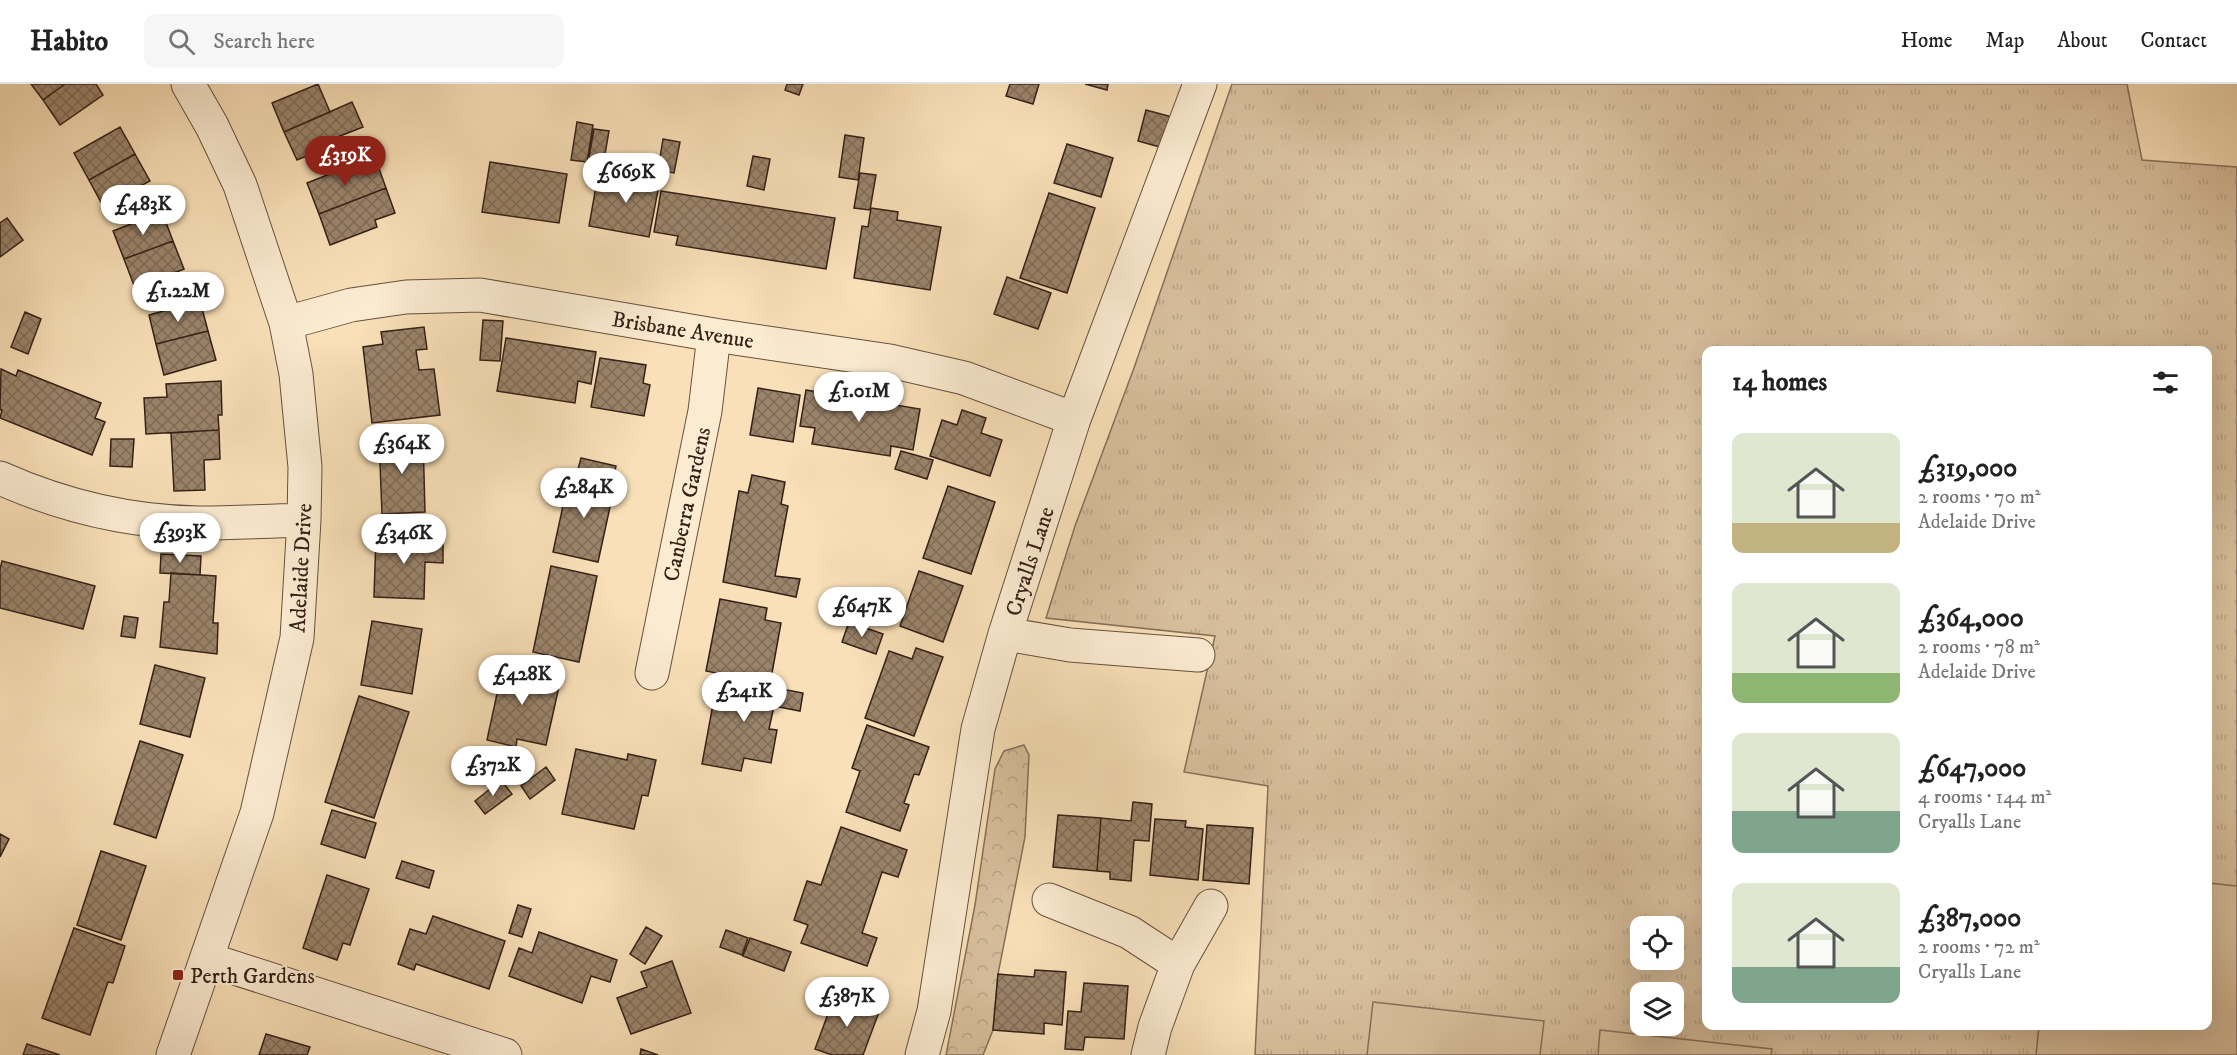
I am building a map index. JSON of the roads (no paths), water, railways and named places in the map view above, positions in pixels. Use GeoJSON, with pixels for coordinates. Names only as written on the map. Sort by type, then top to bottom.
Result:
{"type":"FeatureCollection","features":[{"type":"Feature","properties":{"kind":"street","name":"Adelaide Drive"},"geometry":{"type":"LineString","coordinates":[[173,1055],[257,813],[297,638],[304,520],[304,455],[296,375],[286,323],[240,185],[212,126],[188,84]]}},
{"type":"Feature","properties":{"kind":"street","name":"Cryalls Lane"},"geometry":{"type":"LineString","coordinates":[[922,1055],[934,1011],[978,729],[1005,634],[1074,419],[1200,84]]}},
{"type":"Feature","properties":{"kind":"street","name":"Brisbane Avenue"},"geometry":{"type":"LineString","coordinates":[[286,323],[351,305],[406,297],[480,295],[714,335],[890,361],[964,378],[1074,419]]}},
{"type":"Feature","properties":{"kind":"street","name":"Canberra Gardens"},"geometry":{"type":"LineString","coordinates":[[652,673],[705,411],[714,335]]}},
{"type":"Feature","properties":{"kind":"street"},"geometry":{"type":"LineString","coordinates":[[0,478],[29,491],[74,505],[138,518],[198,523],[304,520]]}},
{"type":"Feature","properties":{"kind":"street"},"geometry":{"type":"LineString","coordinates":[[1005,634],[1070,645],[1198,655]]}},
{"type":"Feature","properties":{"kind":"street"},"geometry":{"type":"LineString","coordinates":[[1049,900],[1129,932],[1178,964]]}},
{"type":"Feature","properties":{"kind":"street"},"geometry":{"type":"LineString","coordinates":[[1148,1055],[1155,1027],[1178,964],[1211,906]]}},
{"type":"Feature","properties":{"kind":"street"},"geometry":{"type":"LineString","coordinates":[[207,959],[505,1055]]}},
{"type":"Feature","properties":{"kind":"place","name":"Perth Gardens"},"geometry":{"type":"Point","coordinates":[178,975]}}]}
